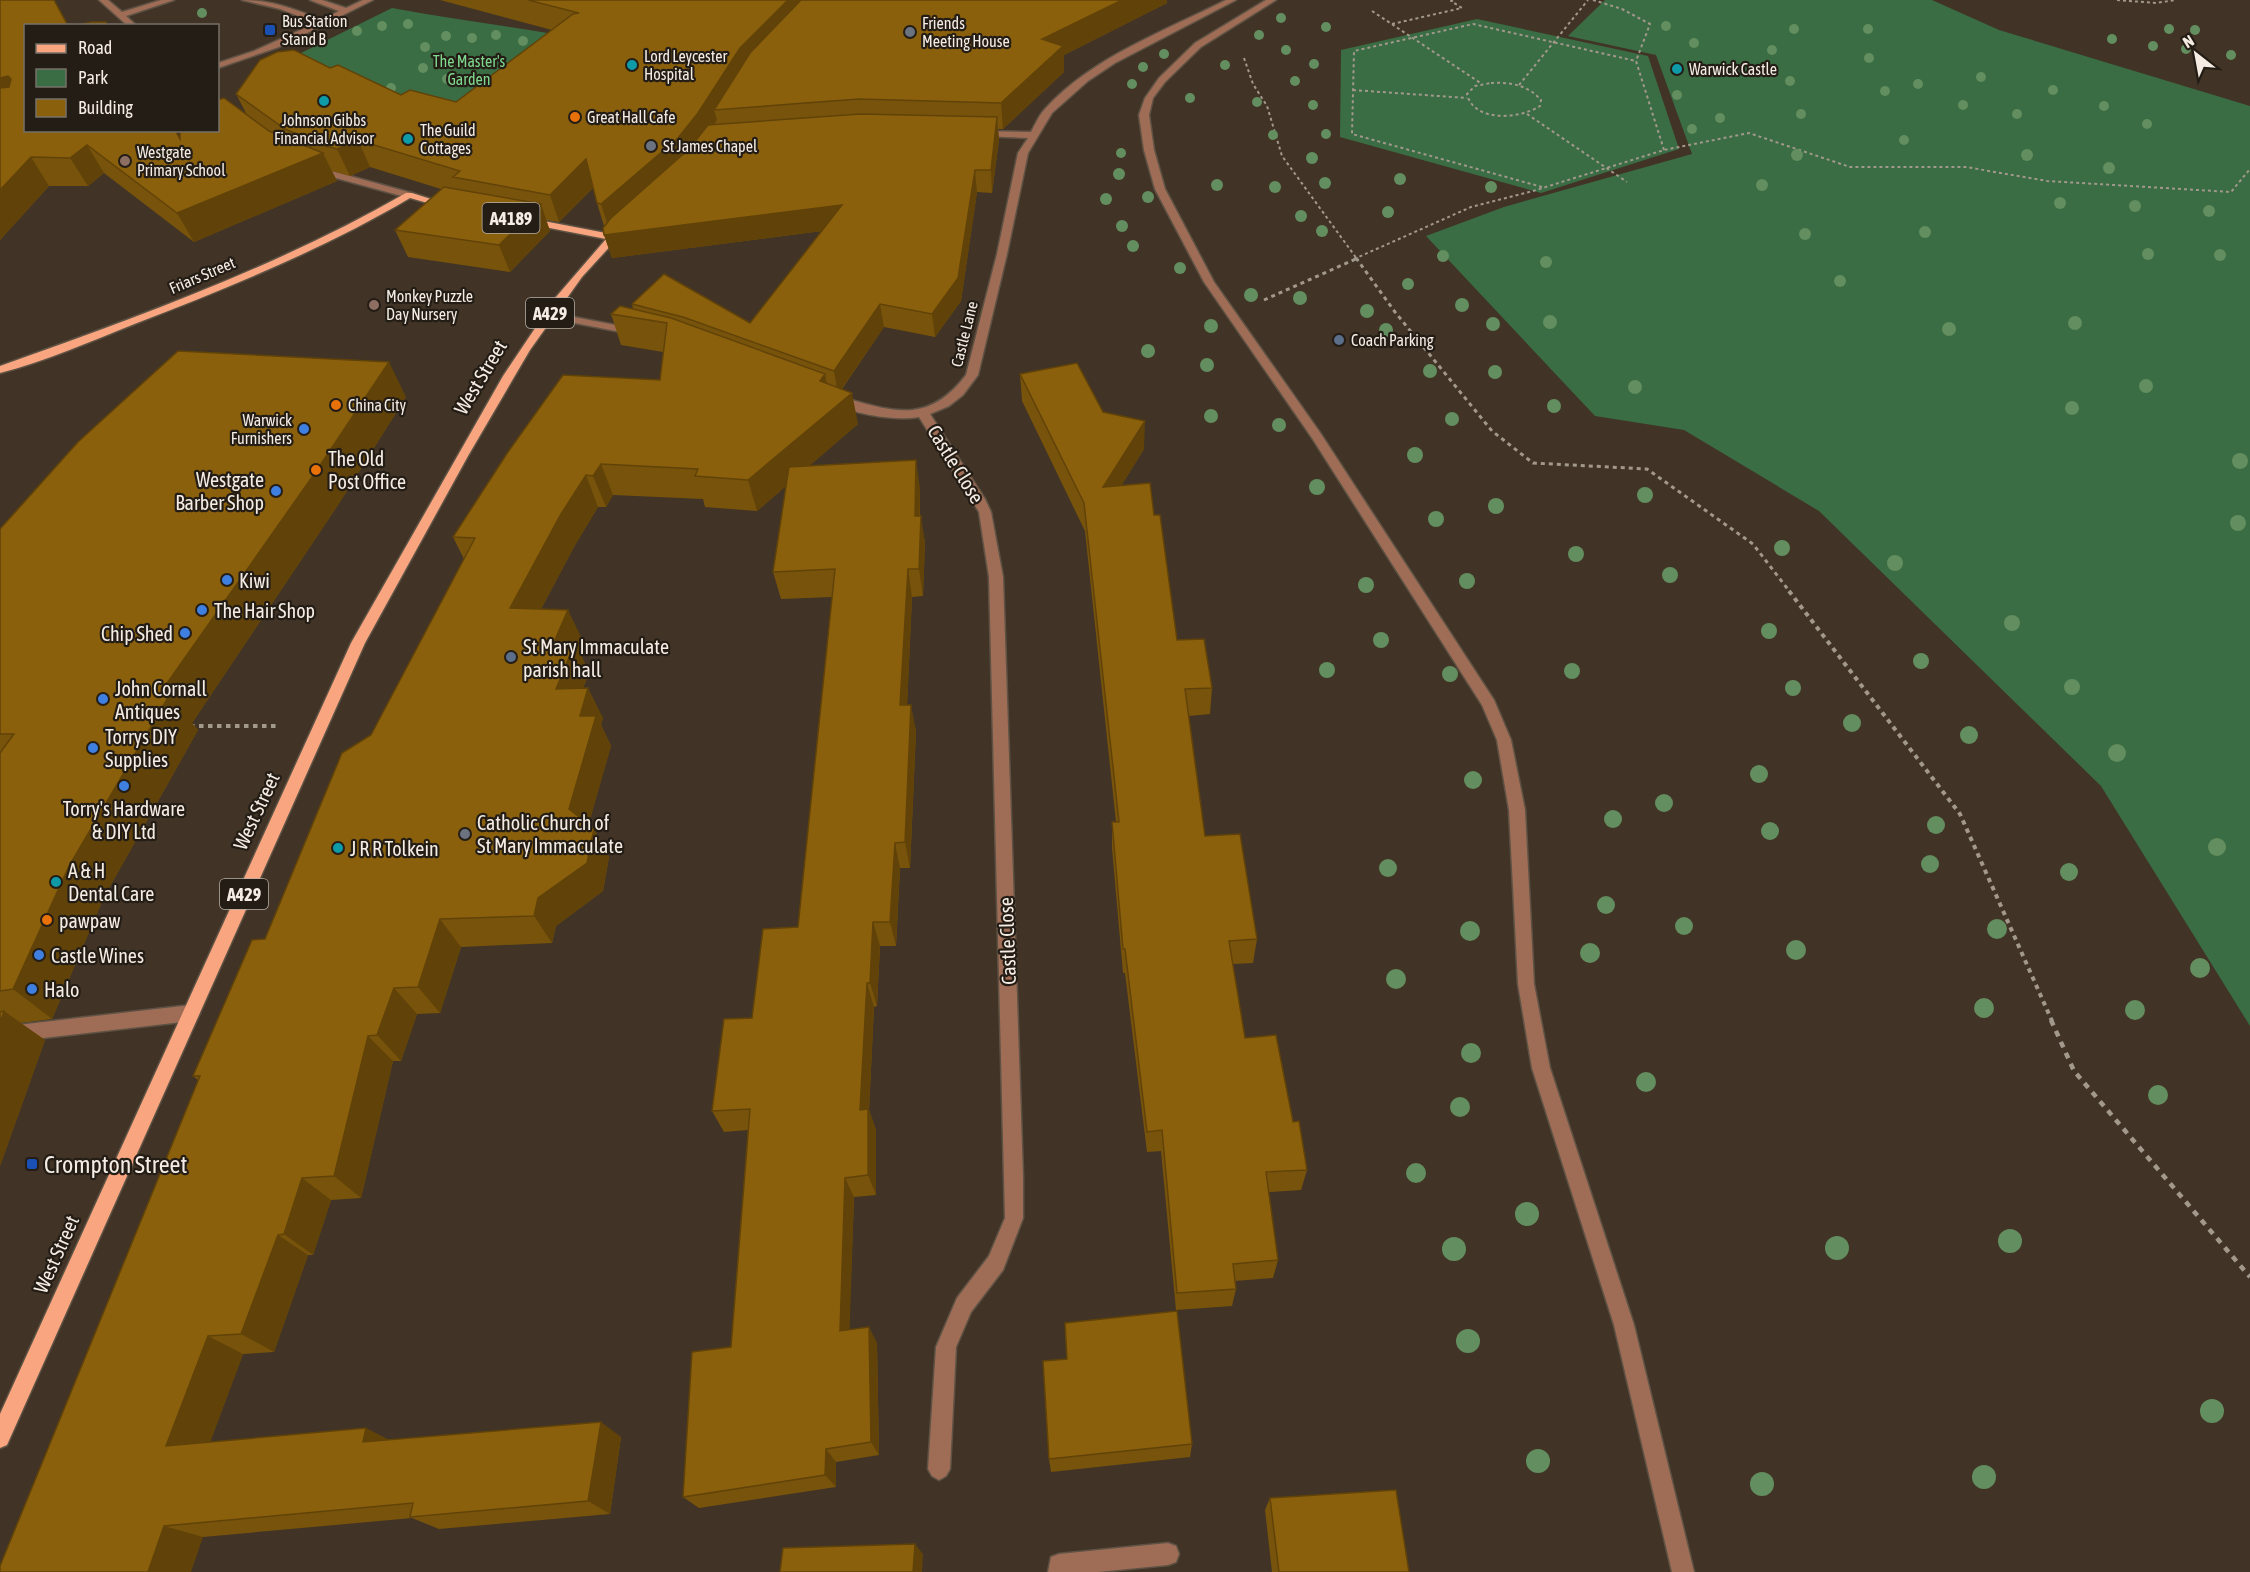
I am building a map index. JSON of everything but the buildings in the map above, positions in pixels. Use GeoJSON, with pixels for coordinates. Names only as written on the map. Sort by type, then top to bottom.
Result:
{"type":"FeatureCollection","features":[{"type":"Feature","properties":{"kind":"main road","name":"A4189"},"geometry":{"type":"LineString","coordinates":[[410,195],[461,209]]}},
{"type":"Feature","properties":{"kind":"main road","name":"Friars Street"},"geometry":{"type":"LineString","coordinates":[[0,370],[140,320],[258,270],[318,244],[410,195]]}},
{"type":"Feature","properties":{"kind":"main road","name":"A4189"},"geometry":{"type":"LineString","coordinates":[[513,218],[613,237]]}},
{"type":"Feature","properties":{"kind":"main road","name":"A429"},"geometry":{"type":"LineString","coordinates":[[613,237],[628,223]]}},
{"type":"Feature","properties":{"kind":"main road","name":"West Street"},"geometry":{"type":"LineString","coordinates":[[0,1438],[358,643],[496,396],[548,315],[613,237]]}},
{"type":"Feature","properties":{"kind":"street"},"geometry":{"type":"LineString","coordinates":[[103,0],[131,24]]}},
{"type":"Feature","properties":{"kind":"street"},"geometry":{"type":"LineString","coordinates":[[120,15],[170,0]]}},
{"type":"Feature","properties":{"kind":"street"},"geometry":{"type":"LineString","coordinates":[[246,0],[282,7],[323,23]]}},
{"type":"Feature","properties":{"kind":"street"},"geometry":{"type":"LineString","coordinates":[[314,0],[346,11]]}},
{"type":"Feature","properties":{"kind":"street"},"geometry":{"type":"LineString","coordinates":[[219,66],[245,58],[368,0]]}},
{"type":"Feature","properties":{"kind":"street","name":"Castle Lane"},"geometry":{"type":"LineString","coordinates":[[828,396],[884,415],[903,416],[923,413],[939,407],[954,397],[972,375],[1002,254],[1023,153],[1048,111],[1085,79],[1112,61],[1232,0]]}},
{"type":"Feature","properties":{"kind":"street"},"geometry":{"type":"LineString","coordinates":[[1272,0],[1233,26],[1198,45],[1162,80],[1149,98],[1144,116],[1149,150],[1160,189],[1209,282],[1317,437],[1489,704],[1504,741],[1517,810],[1526,984],[1541,1068],[1624,1325],[1683,1572]]}},
{"type":"Feature","properties":{"kind":"street"},"geometry":{"type":"LineString","coordinates":[[969,133],[1033,135]]}},
{"type":"Feature","properties":{"kind":"street"},"geometry":{"type":"LineString","coordinates":[[309,168],[410,195]]}},
{"type":"Feature","properties":{"kind":"street"},"geometry":{"type":"LineString","coordinates":[[548,315],[649,336]]}},
{"type":"Feature","properties":{"kind":"street","name":"Castle Close"},"geometry":{"type":"LineString","coordinates":[[923,413],[979,499],[985,512],[996,578],[1014,1207],[1014,1218],[996,1263],[964,1305],[946,1347],[939,1469]]}},
{"type":"Feature","properties":{"kind":"street"},"geometry":{"type":"LineString","coordinates":[[0,1035],[191,1013]]}},
{"type":"Feature","properties":{"kind":"street"},"geometry":{"type":"LineString","coordinates":[[1059,1572],[1059,1565],[1168,1554]]}},
{"type":"Feature","properties":{"kind":"path"},"geometry":{"type":"LineString","coordinates":[[1392,24],[1462,8],[1451,1],[1456,0]]}},
{"type":"Feature","properties":{"kind":"path"},"geometry":{"type":"LineString","coordinates":[[1519,85],[1588,0]]}},
{"type":"Feature","properties":{"kind":"path"},"geometry":{"type":"LineString","coordinates":[[1593,0],[1622,9],[1650,24],[1636,61],[1664,150]]}},
{"type":"Feature","properties":{"kind":"path"},"geometry":{"type":"LineString","coordinates":[[2117,0],[2156,3],[2175,0]]}},
{"type":"Feature","properties":{"kind":"path"},"geometry":{"type":"LineString","coordinates":[[1372,11],[1482,84]]}},
{"type":"Feature","properties":{"kind":"path"},"geometry":{"type":"LineString","coordinates":[[1544,188],[1352,134],[1354,51],[1473,24],[1636,61]]}},
{"type":"Feature","properties":{"kind":"path"},"geometry":{"type":"LineString","coordinates":[[1233,26],[1252,84],[1267,106],[1282,156],[1338,234],[1359,259],[1395,312],[1492,431],[1533,463],[1647,469],[1753,544],[1960,814],[2074,1071],[2250,1277]]}},
{"type":"Feature","properties":{"kind":"path"},"geometry":{"type":"LineString","coordinates":[[1353,90],[1467,98],[1476,108],[1494,115],[1527,114],[1540,106],[1541,100],[1537,94],[1519,85],[1500,82],[1482,84],[1470,90],[1467,98]]}},
{"type":"Feature","properties":{"kind":"path"},"geometry":{"type":"LineString","coordinates":[[1527,114],[1628,182]]}},
{"type":"Feature","properties":{"kind":"path"},"geometry":{"type":"LineString","coordinates":[[1232,313],[1359,259],[1471,207],[1544,188],[1664,150],[1749,133],[1850,167],[1966,167],[2047,181],[2231,192],[2250,169]]}},
{"type":"Feature","properties":{"kind":"path"},"geometry":{"type":"LineString","coordinates":[[189,726],[322,726]]}},
{"type":"Feature","properties":{"kind":"green space"},"geometry":{"type":"Polygon","coordinates":[[[1605,0],[1932,0],[1999,30],[2250,106],[2250,1026],[2101,786],[1819,511],[1684,430],[1595,416],[1426,236],[1504,207],[1692,154],[1656,55],[1568,36],[1605,0]]]}},
{"type":"Feature","properties":{"kind":"green space","name":"The Master's Garden"},"geometry":{"type":"Polygon","coordinates":[[[392,8],[581,39],[497,114],[380,104],[291,58],[392,8]]]}},
{"type":"Feature","properties":{"kind":"green space"},"geometry":{"type":"Polygon","coordinates":[[[1477,19],[1648,56],[1679,149],[1541,193],[1340,137],[1341,50],[1477,19]]]}},
{"type":"Feature","properties":{"kind":"place","name":"Bus Station Stand B"},"geometry":{"type":"Point","coordinates":[270,30]}},
{"type":"Feature","properties":{"kind":"place","name":"Friends Meeting House"},"geometry":{"type":"Point","coordinates":[910,32]}},
{"type":"Feature","properties":{"kind":"place","name":"Lord Leycester Hospital"},"geometry":{"type":"Point","coordinates":[632,65]}},
{"type":"Feature","properties":{"kind":"place","name":"Warwick Castle"},"geometry":{"type":"Point","coordinates":[1677,69]}},
{"type":"Feature","properties":{"kind":"place","name":"Johnson Gibbs Financial Advisor"},"geometry":{"type":"Point","coordinates":[324,101]}},
{"type":"Feature","properties":{"kind":"place","name":"Great Hall Cafe"},"geometry":{"type":"Point","coordinates":[575,117]}},
{"type":"Feature","properties":{"kind":"place","name":"The Guild Cottages"},"geometry":{"type":"Point","coordinates":[408,139]}},
{"type":"Feature","properties":{"kind":"place","name":"St James Chapel"},"geometry":{"type":"Point","coordinates":[651,146]}},
{"type":"Feature","properties":{"kind":"place","name":"Westgate Primary School"},"geometry":{"type":"Point","coordinates":[125,161]}},
{"type":"Feature","properties":{"kind":"place","name":"Monkey Puzzle Day Nursery"},"geometry":{"type":"Point","coordinates":[374,305]}},
{"type":"Feature","properties":{"kind":"place","name":"Coach Parking"},"geometry":{"type":"Point","coordinates":[1339,340]}},
{"type":"Feature","properties":{"kind":"place","name":"China City"},"geometry":{"type":"Point","coordinates":[336,405]}},
{"type":"Feature","properties":{"kind":"place","name":"Warwick Furnishers"},"geometry":{"type":"Point","coordinates":[304,429]}},
{"type":"Feature","properties":{"kind":"place","name":"The Old Post Office"},"geometry":{"type":"Point","coordinates":[316,470]}},
{"type":"Feature","properties":{"kind":"place","name":"Westgate Barber Shop"},"geometry":{"type":"Point","coordinates":[276,491]}},
{"type":"Feature","properties":{"kind":"place","name":"Kiwi"},"geometry":{"type":"Point","coordinates":[227,580]}},
{"type":"Feature","properties":{"kind":"place","name":"The Hair Shop"},"geometry":{"type":"Point","coordinates":[202,610]}},
{"type":"Feature","properties":{"kind":"place","name":"Chip Shed"},"geometry":{"type":"Point","coordinates":[185,633]}},
{"type":"Feature","properties":{"kind":"place","name":"St Mary Immaculate parish hall"},"geometry":{"type":"Point","coordinates":[511,657]}},
{"type":"Feature","properties":{"kind":"place","name":"John Cornall Antiques"},"geometry":{"type":"Point","coordinates":[103,699]}},
{"type":"Feature","properties":{"kind":"place","name":"Torrys DIY Supplies"},"geometry":{"type":"Point","coordinates":[93,748]}},
{"type":"Feature","properties":{"kind":"place","name":"Torry's Hardware & DIY Ltd"},"geometry":{"type":"Point","coordinates":[124,786]}},
{"type":"Feature","properties":{"kind":"place","name":"Catholic Church of St Mary Immaculate"},"geometry":{"type":"Point","coordinates":[465,834]}},
{"type":"Feature","properties":{"kind":"place","name":"J R R Tolkein"},"geometry":{"type":"Point","coordinates":[338,848]}},
{"type":"Feature","properties":{"kind":"place","name":"A & H Dental Care"},"geometry":{"type":"Point","coordinates":[56,882]}},
{"type":"Feature","properties":{"kind":"place","name":"pawpaw"},"geometry":{"type":"Point","coordinates":[47,920]}},
{"type":"Feature","properties":{"kind":"place","name":"Castle Wines"},"geometry":{"type":"Point","coordinates":[39,955]}},
{"type":"Feature","properties":{"kind":"place","name":"Halo"},"geometry":{"type":"Point","coordinates":[32,989]}},
{"type":"Feature","properties":{"kind":"place","name":"Crompton Street"},"geometry":{"type":"Point","coordinates":[32,1164]}}]}
